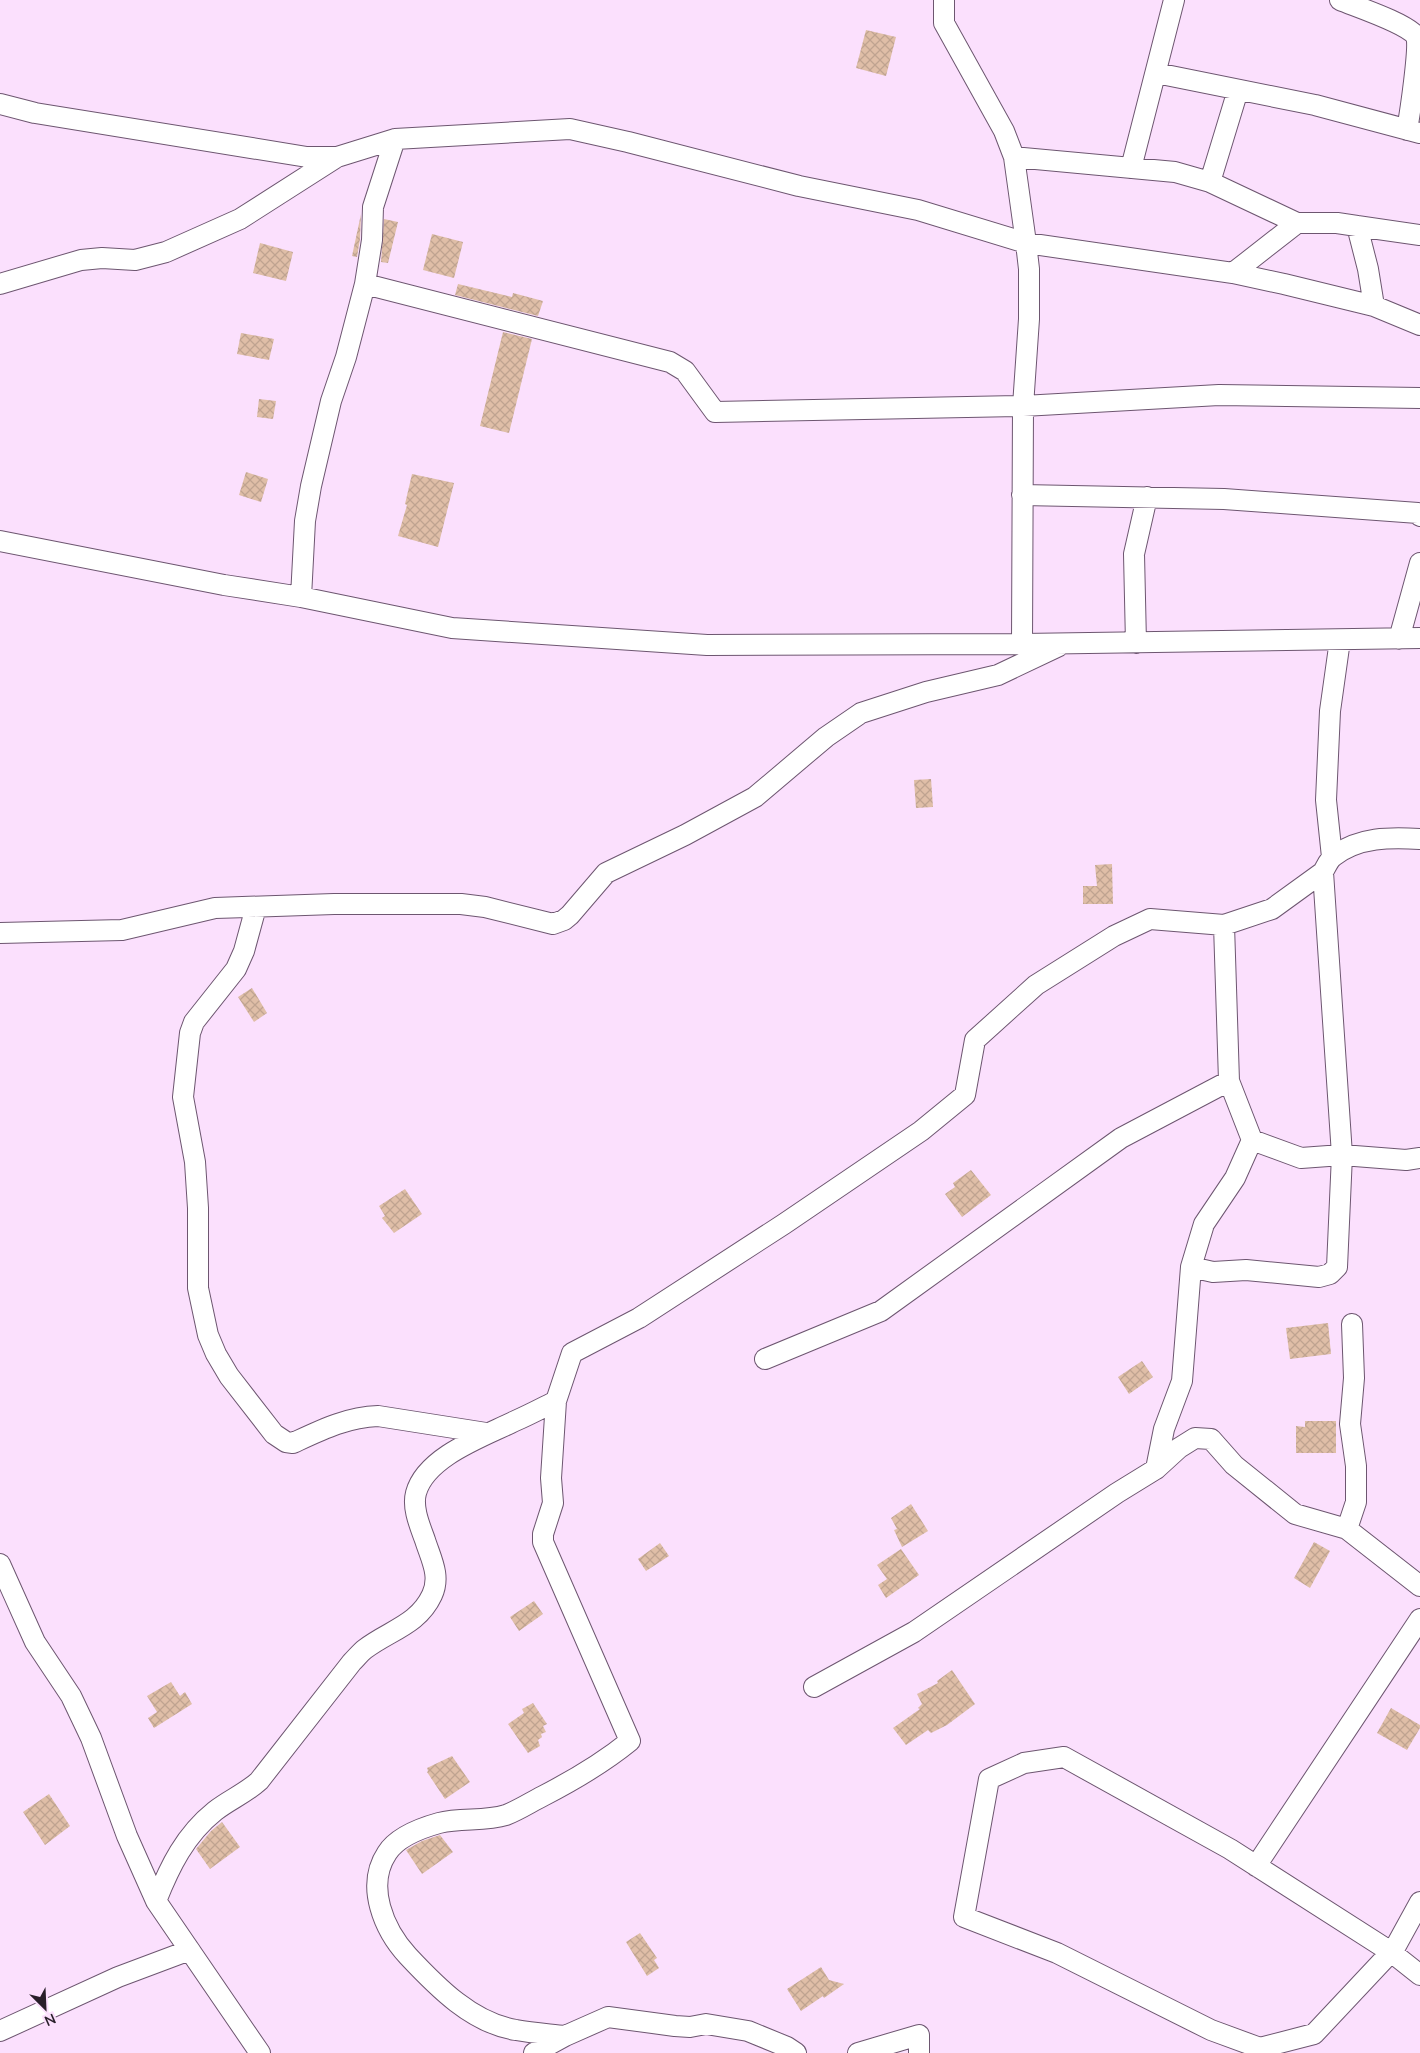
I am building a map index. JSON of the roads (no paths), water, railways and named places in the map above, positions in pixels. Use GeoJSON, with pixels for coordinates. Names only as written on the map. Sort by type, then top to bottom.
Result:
{"type":"FeatureCollection","features":[{"type":"Feature","properties":{"kind":"street"},"geometry":{"type":"LineString","coordinates":[[944,0],[944,23],[1004,131],[1014,156],[1026,243],[1029,269],[1029,319],[1023,406],[1022,644]]}},
{"type":"Feature","properties":{"kind":"street"},"geometry":{"type":"LineString","coordinates":[[1132,168],[1174,0]]}},
{"type":"Feature","properties":{"kind":"street"},"geometry":{"type":"LineString","coordinates":[[1156,73],[1315,105],[1413,132],[1420,43],[1416,36],[1405,27],[1340,0]]}},
{"type":"Feature","properties":{"kind":"street"},"geometry":{"type":"LineString","coordinates":[[1210,182],[1238,90]]}},
{"type":"Feature","properties":{"kind":"street"},"geometry":{"type":"LineString","coordinates":[[0,104],[35,112],[207,139],[277,153],[307,157],[337,157]]}},
{"type":"Feature","properties":{"kind":"street"},"geometry":{"type":"LineString","coordinates":[[0,284],[82,260],[110,258],[136,260],[166,252],[240,219],[337,157],[395,140],[570,130],[628,142],[799,186],[909,207],[1026,243],[1233,273],[1374,306],[1420,326]]}},
{"type":"Feature","properties":{"kind":"street"},"geometry":{"type":"LineString","coordinates":[[301,597],[305,521],[311,486],[331,401],[346,357],[365,284],[372,240],[373,207],[395,140]]}},
{"type":"Feature","properties":{"kind":"street"},"geometry":{"type":"LineString","coordinates":[[1014,156],[1175,172],[1210,182],[1297,223],[1337,223],[1420,235]]}},
{"type":"Feature","properties":{"kind":"street"},"geometry":{"type":"LineString","coordinates":[[1233,273],[1297,223]]}},
{"type":"Feature","properties":{"kind":"street"},"geometry":{"type":"LineString","coordinates":[[1356,226],[1368,269],[1374,306]]}},
{"type":"Feature","properties":{"kind":"street"},"geometry":{"type":"LineString","coordinates":[[365,284],[670,362],[685,371],[715,412],[1023,406],[1219,395],[1420,398]]}},
{"type":"Feature","properties":{"kind":"street"},"geometry":{"type":"LineString","coordinates":[[1022,495],[1224,499],[1418,513],[1420,516]]}},
{"type":"Feature","properties":{"kind":"street"},"geometry":{"type":"LineString","coordinates":[[1136,643],[1134,554],[1147,498]]}},
{"type":"Feature","properties":{"kind":"street"},"geometry":{"type":"LineString","coordinates":[[0,541],[224,585],[301,597],[452,628],[707,646],[1063,644],[1420,638]]}},
{"type":"Feature","properties":{"kind":"street"},"geometry":{"type":"LineString","coordinates":[[1399,639],[1420,564]]}},
{"type":"Feature","properties":{"kind":"street"},"geometry":{"type":"LineString","coordinates":[[1191,1267],[1212,1272],[1246,1270],[1319,1277],[1330,1274],[1337,1267],[1342,1155],[1326,800],[1330,711],[1340,640]]}},
{"type":"Feature","properties":{"kind":"street"},"geometry":{"type":"LineString","coordinates":[[0,933],[122,930],[215,908],[334,904],[461,904],[485,907],[552,924],[570,915],[606,873],[685,835],[755,797],[826,737],[861,713],[926,692],[998,675],[1063,644]]}},
{"type":"Feature","properties":{"kind":"street"},"geometry":{"type":"LineString","coordinates":[[565,2036],[514,2030],[484,2019],[466,2008],[437,1986],[404,1952],[394,1939],[381,1912],[377,1894],[381,1865],[384,1858],[399,1841],[439,1824],[453,1821],[484,1820],[507,1814],[575,1779],[610,1757],[630,1741],[543,1542],[543,1534],[553,1503],[551,1478],[556,1401],[572,1353],[638,1318],[784,1224],[921,1132],[964,1095],[975,1040],[1036,985],[1114,936],[1150,919],[1224,925],[1272,909],[1352,846],[1386,837],[1420,839]]}},
{"type":"Feature","properties":{"kind":"street"},"geometry":{"type":"LineString","coordinates":[[256,907],[244,951],[236,969],[192,1027],[185,1067],[183,1097],[195,1162],[198,1208],[198,1288],[208,1335],[216,1354],[229,1376],[274,1434],[286,1442],[293,1443],[346,1420],[370,1416],[486,1433]]}},
{"type":"Feature","properties":{"kind":"street"},"geometry":{"type":"LineString","coordinates":[[1156,1469],[1164,1429],[1182,1381],[1191,1267],[1204,1224],[1235,1178],[1252,1140],[1229,1081],[1224,925]]}},
{"type":"Feature","properties":{"kind":"street"},"geometry":{"type":"LineString","coordinates":[[765,1359],[881,1311],[1121,1138],[1229,1081]]}},
{"type":"Feature","properties":{"kind":"street"},"geometry":{"type":"LineString","coordinates":[[1252,1140],[1301,1158],[1342,1155],[1406,1160],[1420,1158]]}},
{"type":"Feature","properties":{"kind":"street"},"geometry":{"type":"LineString","coordinates":[[1347,1528],[1356,1502],[1356,1466],[1350,1424],[1354,1378],[1352,1324]]}},
{"type":"Feature","properties":{"kind":"street"},"geometry":{"type":"LineString","coordinates":[[156,1901],[179,1851],[195,1830],[214,1812],[259,1781],[352,1662],[365,1649],[412,1620],[424,1609],[432,1595],[437,1577],[416,1514],[416,1491],[425,1476],[438,1462],[460,1447],[556,1401]]}},
{"type":"Feature","properties":{"kind":"street"},"geometry":{"type":"LineString","coordinates":[[814,1687],[914,1632],[1117,1493],[1156,1469],[1179,1448],[1195,1438],[1210,1440],[1234,1465],[1295,1514],[1347,1528],[1420,1586]]}},
{"type":"Feature","properties":{"kind":"street"},"geometry":{"type":"LineString","coordinates":[[0,1564],[35,1642],[71,1696],[91,1738],[127,1836],[156,1901],[260,2053]]}},
{"type":"Feature","properties":{"kind":"street"},"geometry":{"type":"LineString","coordinates":[[1256,1866],[1420,1619]]}},
{"type":"Feature","properties":{"kind":"street"},"geometry":{"type":"LineString","coordinates":[[1420,1902],[1391,1953],[1314,2034],[1260,2048],[1211,2030],[1057,1953],[964,1917],[989,1779],[1024,1763],[1064,1757],[1230,1849],[1391,1953],[1420,1975]]}},
{"type":"Feature","properties":{"kind":"street"},"geometry":{"type":"LineString","coordinates":[[0,2031],[118,1977],[190,1950]]}},
{"type":"Feature","properties":{"kind":"street"},"geometry":{"type":"LineString","coordinates":[[514,2030],[535,2052],[608,2017],[675,2026],[690,2027],[706,2024],[748,2031],[787,2047],[796,2053]]}},
{"type":"Feature","properties":{"kind":"street"},"geometry":{"type":"LineString","coordinates":[[858,2053],[919,2035],[919,2053]]}}]}
